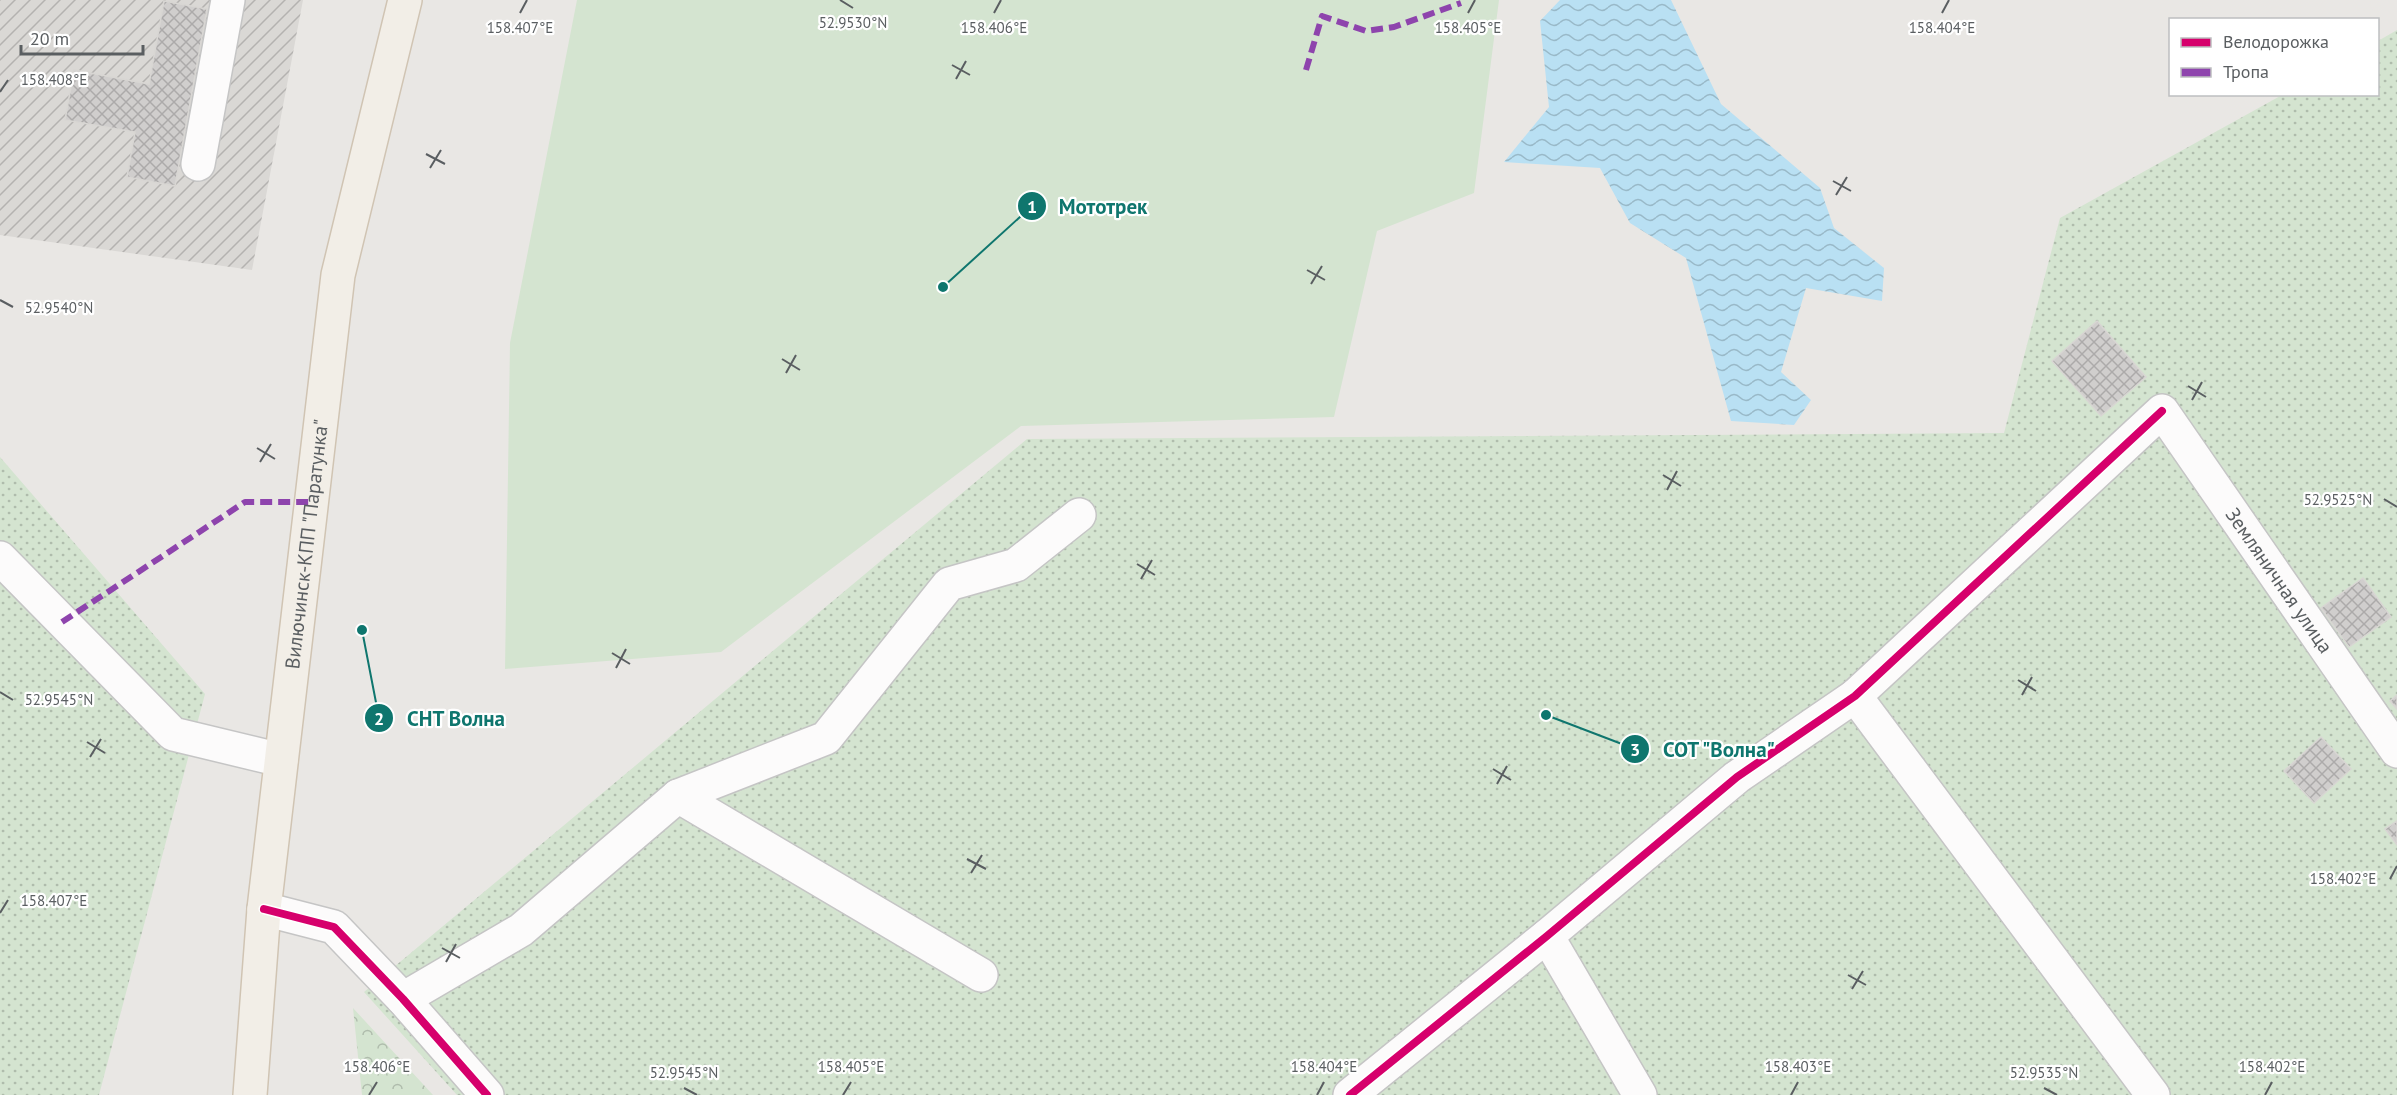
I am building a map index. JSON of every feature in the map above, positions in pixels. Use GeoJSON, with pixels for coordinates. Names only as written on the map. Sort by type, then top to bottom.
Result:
{"type":"FeatureCollection","features":[{"type":"Feature","properties":{"kind":"main road","name":"Вилючинск-КПП \"Паратунка\""},"geometry":{"type":"LineString","coordinates":[[250,1095],[264,909],[338,275],[405,0]]}},
{"type":"Feature","properties":{"kind":"street"},"geometry":{"type":"LineString","coordinates":[[198,164],[228,0]]}},
{"type":"Feature","properties":{"kind":"street","name":"Земляничная улица"},"geometry":{"type":"LineString","coordinates":[[1855,696],[2162,411],[2397,751]]}},
{"type":"Feature","properties":{"kind":"street"},"geometry":{"type":"LineString","coordinates":[[403,999],[521,930],[678,795],[826,738],[948,584],[1016,565],[1078,515]]}},
{"type":"Feature","properties":{"kind":"street"},"geometry":{"type":"LineString","coordinates":[[0,558],[173,734],[281,760]]}},
{"type":"Feature","properties":{"kind":"street"},"geometry":{"type":"LineString","coordinates":[[1350,1095],[1547,936],[1737,777],[1855,696],[2153,1095]]}},
{"type":"Feature","properties":{"kind":"street"},"geometry":{"type":"LineString","coordinates":[[678,795],[981,975]]}},
{"type":"Feature","properties":{"kind":"street"},"geometry":{"type":"LineString","coordinates":[[264,909],[334,927],[403,999],[487,1095]]}},
{"type":"Feature","properties":{"kind":"street"},"geometry":{"type":"LineString","coordinates":[[1547,936],[1640,1095]]}},
{"type":"Feature","properties":{"kind":"shaded area"},"geometry":{"type":"Polygon","coordinates":[[[0,0],[303,0],[252,270],[0,235],[0,0]]]}},
{"type":"Feature","properties":{"kind":"green space"},"geometry":{"type":"Polygon","coordinates":[[[577,0],[1499,0],[1474,193],[1377,231],[1334,417],[1021,426],[721,652],[505,669],[510,343],[577,0]]]}},
{"type":"Feature","properties":{"kind":"green space"},"geometry":{"type":"Polygon","coordinates":[[[2397,30],[2397,1095],[457,1095],[364,992],[1027,439],[2004,433],[2060,218],[2280,96],[2379,96],[2379,40],[2397,30]]]}},
{"type":"Feature","properties":{"kind":"green space"},"geometry":{"type":"Polygon","coordinates":[[[0,457],[205,694],[99,1095],[0,1095],[0,457]]]}},
{"type":"Feature","properties":{"kind":"green space"},"geometry":{"type":"Polygon","coordinates":[[[353,1008],[433,1095],[362,1095],[353,1008]]]}},
{"type":"Feature","properties":{"kind":"water"},"geometry":{"type":"Polygon","coordinates":[[[1560,0],[1671,0],[1721,104],[1820,188],[1834,228],[1884,268],[1882,301],[1806,288],[1781,372],[1811,400],[1794,425],[1731,421],[1686,258],[1630,223],[1600,168],[1504,162],[1549,107],[1540,21],[1560,0]]]}},
{"type":"Feature","properties":{"kind":"building"},"geometry":{"type":"Polygon","coordinates":[[[164,1],[207,9],[175,186],[127,177],[135,132],[65,120],[74,70],[149,84],[164,1]]]}},
{"type":"Feature","properties":{"kind":"building"},"geometry":{"type":"Polygon","coordinates":[[[2097,321],[2146,377],[2101,416],[2052,361],[2097,321]]]}},
{"type":"Feature","properties":{"kind":"building"},"geometry":{"type":"Polygon","coordinates":[[[2363,578],[2391,617],[2349,647],[2321,608],[2363,578]]]}},
{"type":"Feature","properties":{"kind":"building"},"geometry":{"type":"Polygon","coordinates":[[[2397,695],[2397,709],[2390,701],[2397,695]]]}},
{"type":"Feature","properties":{"kind":"building"},"geometry":{"type":"Polygon","coordinates":[[[2321,737],[2351,769],[2314,803],[2284,771],[2321,737]]]}},
{"type":"Feature","properties":{"kind":"building"},"geometry":{"type":"Polygon","coordinates":[[[2397,821],[2397,845],[2385,829],[2397,821]]]}},
{"type":"Feature","properties":{"kind":"marked path"},"geometry":{"type":"LineString","coordinates":[[1306,70],[1322,16],[1366,31],[1394,27],[1461,3]]}},
{"type":"Feature","properties":{"kind":"marked path"},"geometry":{"type":"LineString","coordinates":[[62,622],[245,502],[311,502]]}},
{"type":"Feature","properties":{"kind":"cycle path"},"geometry":{"type":"LineString","coordinates":[[1350,1095],[1547,936],[1737,777],[1855,696],[2162,411]]}},
{"type":"Feature","properties":{"kind":"cycle path"},"geometry":{"type":"LineString","coordinates":[[264,909],[334,927],[403,999],[487,1095]]}},
{"type":"Feature","properties":{"kind":"place","name":"Мототрек"},"geometry":{"type":"Point","coordinates":[943,287]}},
{"type":"Feature","properties":{"kind":"place","name":"СНТ Волна"},"geometry":{"type":"Point","coordinates":[362,630]}},
{"type":"Feature","properties":{"kind":"place","name":"СОТ \"Волна\""},"geometry":{"type":"Point","coordinates":[1546,715]}}]}
